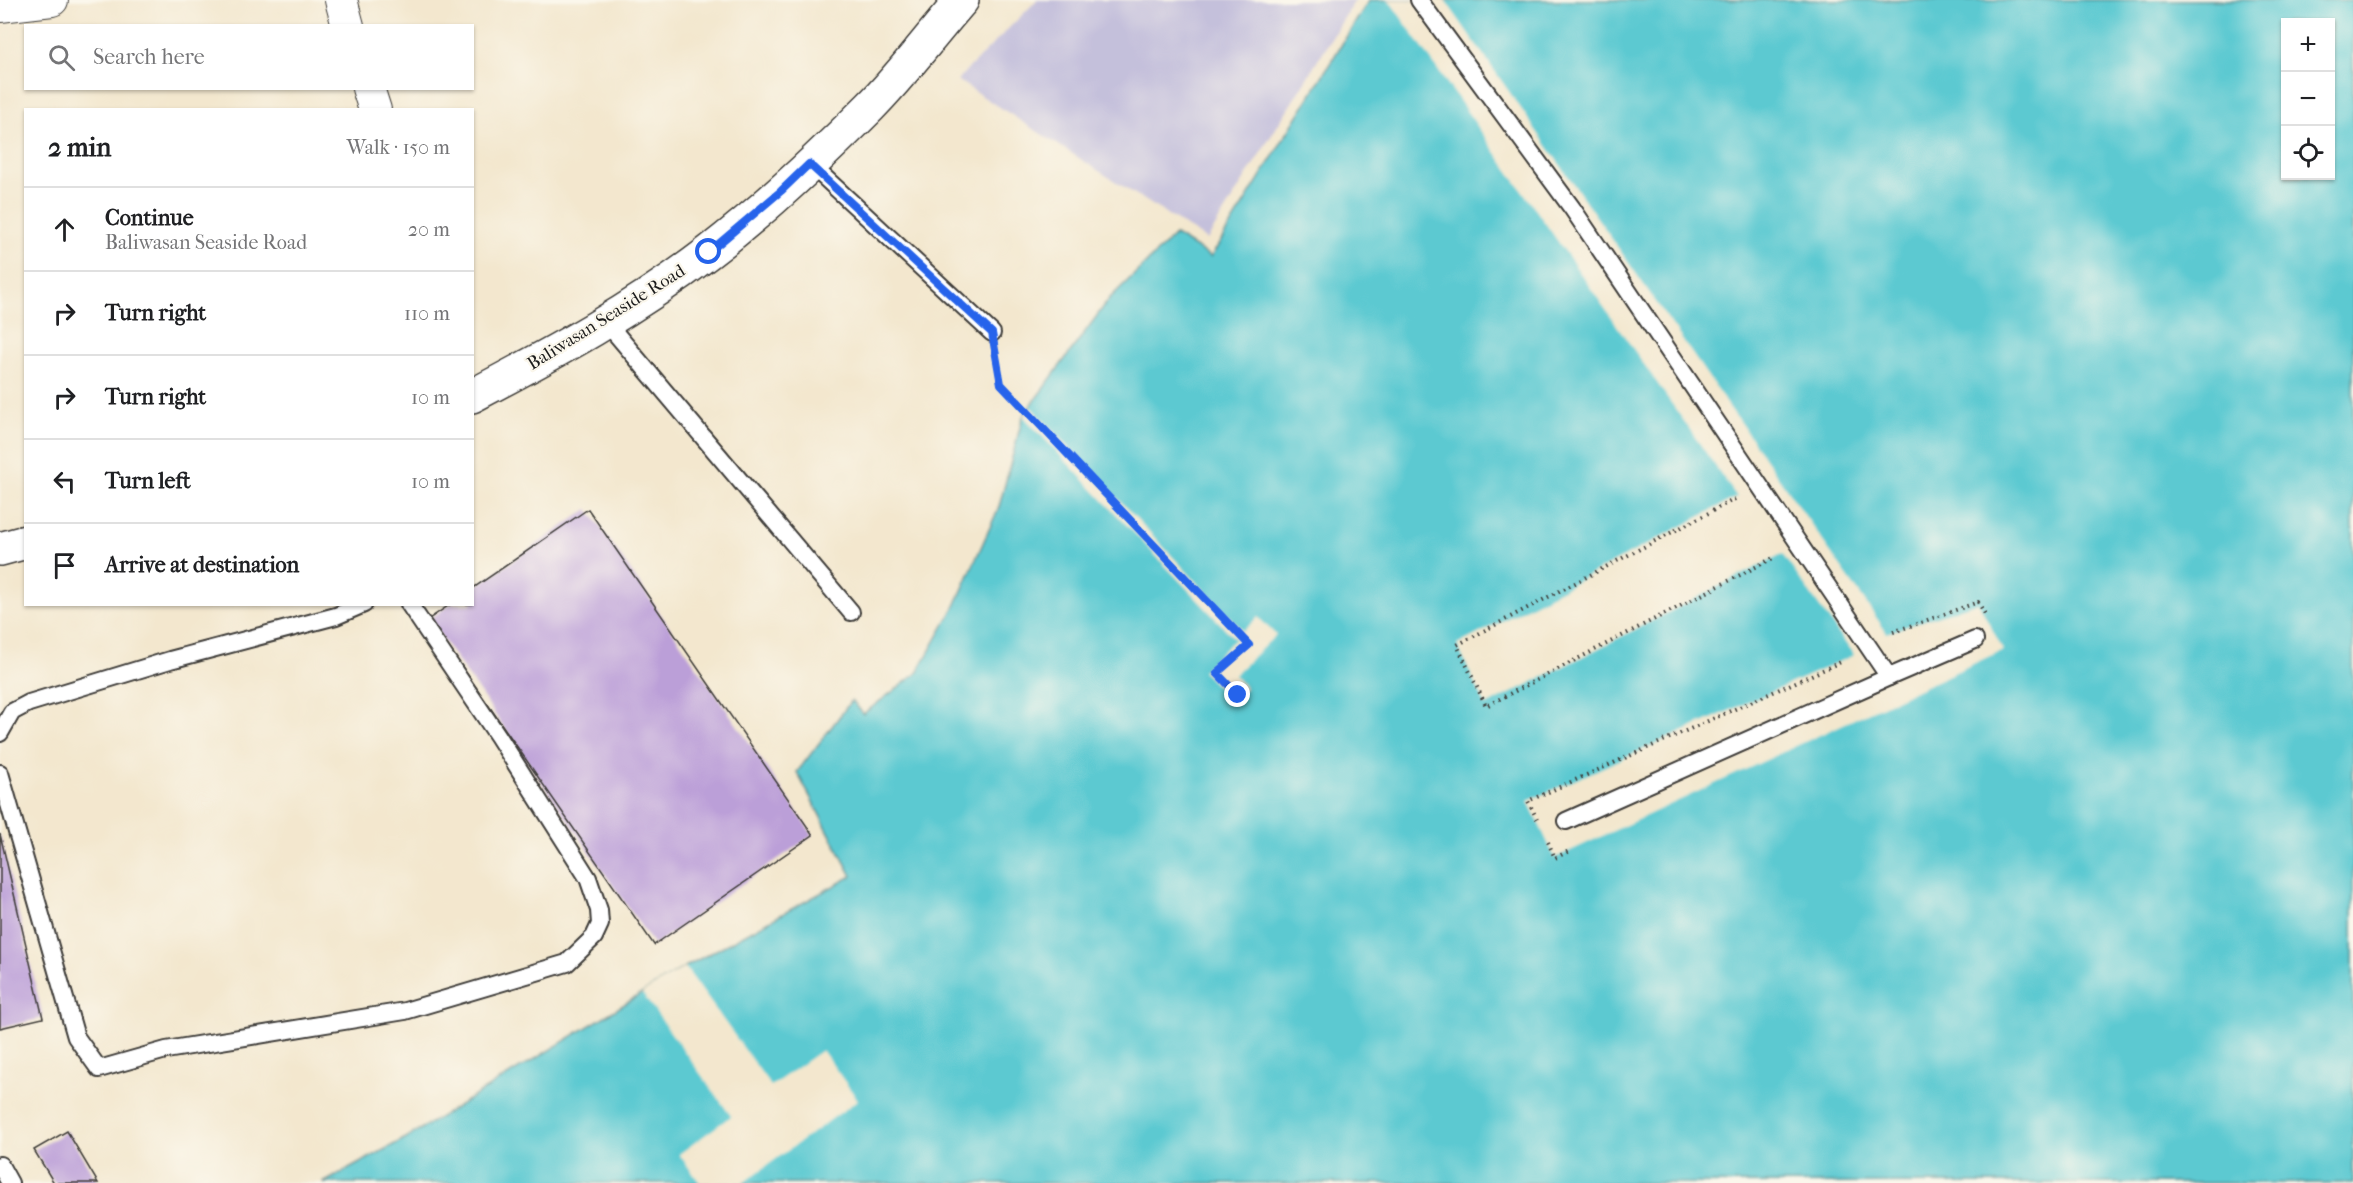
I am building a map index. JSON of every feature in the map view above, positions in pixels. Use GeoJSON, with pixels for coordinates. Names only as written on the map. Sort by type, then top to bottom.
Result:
{"type":"FeatureCollection","features":[{"type":"Feature","properties":{"kind":"main road","name":"Baliwasan Seaside Road"},"geometry":{"type":"LineString","coordinates":[[474,395],[571,344],[709,252],[781,191],[872,105],[962,0]]}},
{"type":"Feature","properties":{"kind":"main road"},"geometry":{"type":"LineString","coordinates":[[0,549],[24,543]]}},
{"type":"Feature","properties":{"kind":"street"},"geometry":{"type":"LineString","coordinates":[[340,0],[347,24]]}},
{"type":"Feature","properties":{"kind":"street"},"geometry":{"type":"LineString","coordinates":[[0,6],[39,1]]}},
{"type":"Feature","properties":{"kind":"street"},"geometry":{"type":"LineString","coordinates":[[369,90],[374,108]]}},
{"type":"Feature","properties":{"kind":"lane"},"geometry":{"type":"LineString","coordinates":[[1419,0],[1572,207],[1889,677]]}},
{"type":"Feature","properties":{"kind":"lane"},"geometry":{"type":"LineString","coordinates":[[809,164],[992,333]]}},
{"type":"Feature","properties":{"kind":"lane"},"geometry":{"type":"LineString","coordinates":[[606,322],[851,612]]}},
{"type":"Feature","properties":{"kind":"lane"},"geometry":{"type":"LineString","coordinates":[[0,733],[12,712],[29,703],[170,660],[336,616],[359,606]]}},
{"type":"Feature","properties":{"kind":"lane"},"geometry":{"type":"LineString","coordinates":[[0,773],[76,1037],[99,1069],[166,1050],[405,1011],[567,963],[594,937],[600,924],[599,910],[588,878],[498,736],[410,606]]}},
{"type":"Feature","properties":{"kind":"lane"},"geometry":{"type":"LineString","coordinates":[[1566,821],[1975,639]]}},
{"type":"Feature","properties":{"kind":"lane"},"geometry":{"type":"LineString","coordinates":[[0,1165],[10,1183]]}},
{"type":"Feature","properties":{"kind":"path"},"geometry":{"type":"LineString","coordinates":[[992,333],[1001,384],[1249,645],[1217,673],[1238,695]]}},
{"type":"Feature","properties":{"kind":"path"},"geometry":{"type":"LineString","coordinates":[[1737,498],[1457,645],[1486,706],[1782,554]]}},
{"type":"Feature","properties":{"kind":"path"},"geometry":{"type":"LineString","coordinates":[[1887,634],[1978,602],[1988,621]]}},
{"type":"Feature","properties":{"kind":"path"},"geometry":{"type":"LineString","coordinates":[[1537,820],[1528,801],[1844,660]]}},
{"type":"Feature","properties":{"kind":"path"},"geometry":{"type":"LineString","coordinates":[[1546,839],[1555,858],[1576,848]]}},
{"type":"Feature","properties":{"kind":"shaded area"},"geometry":{"type":"Polygon","coordinates":[[[1037,0],[1355,0],[1207,240],[957,80],[1037,0]]]}},
{"type":"Feature","properties":{"kind":"water"},"geometry":{"type":"Polygon","coordinates":[[[1369,0],[2353,0],[2353,1183],[323,1183],[406,1138],[685,967],[852,876],[797,772],[852,700],[863,714],[917,673],[955,606],[999,507],[1023,416],[1110,298],[1175,235],[1211,257],[1369,0]]]}},
{"type":"Feature","properties":{"kind":"pier"},"geometry":{"type":"Polygon","coordinates":[[[1389,0],[1445,0],[1887,633],[1978,602],[2003,650],[1555,858],[1528,801],[1854,655],[1782,554],[1486,706],[1457,645],[1737,497],[1389,0]]]}},
{"type":"Feature","properties":{"kind":"pier"},"geometry":{"type":"Polygon","coordinates":[[[1031,407],[1243,631],[1258,617],[1276,635],[1234,675],[1246,688],[1232,701],[1202,671],[1235,639],[1023,416],[1031,407]]]}},
{"type":"Feature","properties":{"kind":"pier"},"geometry":{"type":"Polygon","coordinates":[[[685,967],[771,1086],[822,1050],[858,1100],[743,1183],[700,1183],[679,1154],[731,1116],[642,993],[685,967]]]}},
{"type":"Feature","properties":{"kind":"building"},"geometry":{"type":"Polygon","coordinates":[[[588,509],[813,835],[654,945],[429,619],[448,606],[474,606],[474,588],[588,509]]]}},
{"type":"Feature","properties":{"kind":"building"},"geometry":{"type":"Polygon","coordinates":[[[0,834],[43,1018],[0,1028],[0,834]]]}},
{"type":"Feature","properties":{"kind":"building"},"geometry":{"type":"Polygon","coordinates":[[[67,1131],[98,1183],[54,1183],[34,1150],[67,1131]]]}},
{"type":"Feature","properties":{"kind":"route"},"geometry":{"type":"LineString","coordinates":[[709,252],[809,164],[992,333],[1001,384],[1249,645],[1217,673],[1238,695]]}}]}
